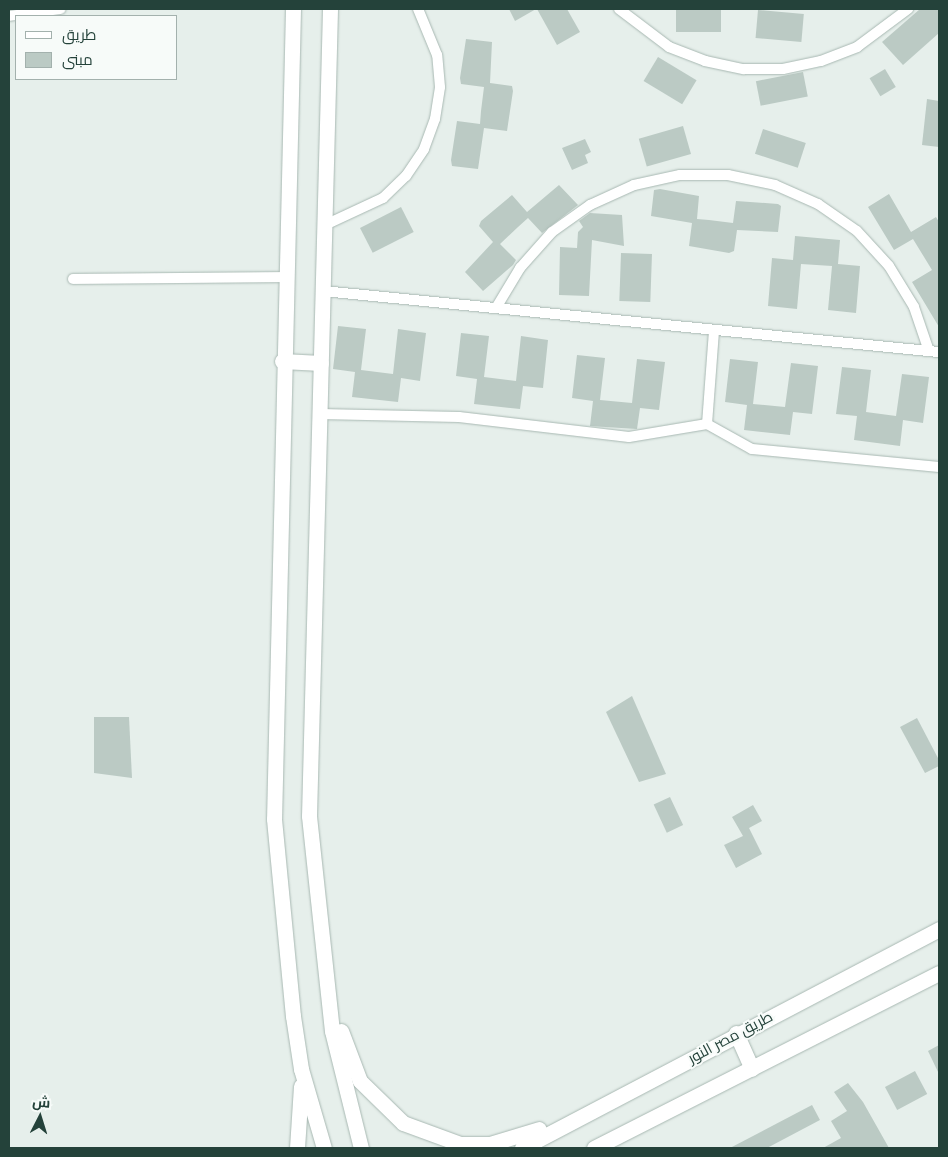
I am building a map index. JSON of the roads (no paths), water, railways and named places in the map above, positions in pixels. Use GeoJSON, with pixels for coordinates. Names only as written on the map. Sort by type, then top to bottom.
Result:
{"type":"FeatureCollection","features":[{"type":"Feature","properties":{"kind":"street"},"geometry":{"type":"LineString","coordinates":[[16,15],[61,9]]}},
{"type":"Feature","properties":{"kind":"street"},"geometry":{"type":"LineString","coordinates":[[293,9],[282,361],[274,819],[302,1069],[324,1148]]}},
{"type":"Feature","properties":{"kind":"street"},"geometry":{"type":"LineString","coordinates":[[330,9],[309,816],[327,993],[338,1068],[361,1148]]}},
{"type":"Feature","properties":{"kind":"street"},"geometry":{"type":"LineString","coordinates":[[325,225],[383,198],[406,176],[424,149],[435,119],[440,87],[437,55],[418,9]]}},
{"type":"Feature","properties":{"kind":"street"},"geometry":{"type":"LineString","coordinates":[[619,9],[669,47],[705,61],[744,69],[783,69],[821,61],[858,47],[908,9]]}},
{"type":"Feature","properties":{"kind":"street"},"geometry":{"type":"LineString","coordinates":[[323,291],[714,330],[934,351],[914,307],[889,266],[857,231],[818,204],[775,184],[728,175],[680,175],[643,183],[590,204],[552,232],[520,268],[496,308]]}},
{"type":"Feature","properties":{"kind":"street"},"geometry":{"type":"LineString","coordinates":[[73,278],[285,277]]}},
{"type":"Feature","properties":{"kind":"street"},"geometry":{"type":"LineString","coordinates":[[707,424],[714,330]]}},
{"type":"Feature","properties":{"kind":"street"},"geometry":{"type":"LineString","coordinates":[[282,361],[321,363]]}},
{"type":"Feature","properties":{"kind":"street"},"geometry":{"type":"LineString","coordinates":[[320,414],[460,418],[628,437],[707,424],[752,449],[939,467]]}},
{"type":"Feature","properties":{"kind":"street","name":"طريق مصر النور"},"geometry":{"type":"LineString","coordinates":[[522,1148],[582,1119],[736,1033],[939,929]]}},
{"type":"Feature","properties":{"kind":"street"},"geometry":{"type":"LineString","coordinates":[[594,1148],[939,973]]}},
{"type":"Feature","properties":{"kind":"street"},"geometry":{"type":"LineString","coordinates":[[327,993],[360,1081],[403,1124],[460,1144],[490,1144],[582,1119]]}},
{"type":"Feature","properties":{"kind":"street"},"geometry":{"type":"LineString","coordinates":[[736,1033],[752,1069]]}},
{"type":"Feature","properties":{"kind":"street"},"geometry":{"type":"LineString","coordinates":[[297,1148],[302,1069]]}}]}
